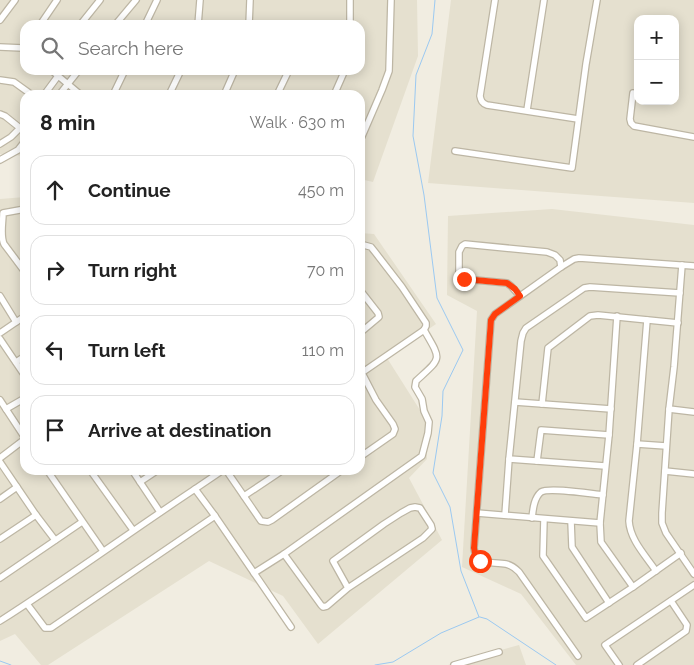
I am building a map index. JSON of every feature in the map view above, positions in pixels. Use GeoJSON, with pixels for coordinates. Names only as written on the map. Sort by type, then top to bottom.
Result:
{"type":"FeatureCollection","features":[{"type":"Feature","properties":{"kind":"street"},"geometry":{"type":"LineString","coordinates":[[0,20],[15,0]]}},
{"type":"Feature","properties":{"kind":"street"},"geometry":{"type":"LineString","coordinates":[[44,20],[58,0]]}},
{"type":"Feature","properties":{"kind":"street"},"geometry":{"type":"LineString","coordinates":[[84,20],[100,0]]}},
{"type":"Feature","properties":{"kind":"street"},"geometry":{"type":"LineString","coordinates":[[119,20],[136,0]]}},
{"type":"Feature","properties":{"kind":"street"},"geometry":{"type":"LineString","coordinates":[[147,20],[157,0]]}},
{"type":"Feature","properties":{"kind":"street"},"geometry":{"type":"LineString","coordinates":[[198,20],[200,0]]}},
{"type":"Feature","properties":{"kind":"street"},"geometry":{"type":"LineString","coordinates":[[248,20],[250,0]]}},
{"type":"Feature","properties":{"kind":"street"},"geometry":{"type":"LineString","coordinates":[[350,0],[350,20]]}},
{"type":"Feature","properties":{"kind":"street"},"geometry":{"type":"LineString","coordinates":[[365,130],[389,70],[391,0]]}},
{"type":"Feature","properties":{"kind":"street"},"geometry":{"type":"LineString","coordinates":[[495,0],[480,96],[483,103],[578,119]]}},
{"type":"Feature","properties":{"kind":"street"},"geometry":{"type":"LineString","coordinates":[[527,110],[544,0]]}},
{"type":"Feature","properties":{"kind":"street"},"geometry":{"type":"LineString","coordinates":[[455,151],[572,168],[596,0]]}},
{"type":"Feature","properties":{"kind":"street"},"geometry":{"type":"LineString","coordinates":[[0,47],[20,48]]}},
{"type":"Feature","properties":{"kind":"street"},"geometry":{"type":"LineString","coordinates":[[63,90],[75,75]]}},
{"type":"Feature","properties":{"kind":"street"},"geometry":{"type":"LineString","coordinates":[[116,90],[123,75]]}},
{"type":"Feature","properties":{"kind":"street"},"geometry":{"type":"LineString","coordinates":[[171,90],[179,75]]}},
{"type":"Feature","properties":{"kind":"street"},"geometry":{"type":"LineString","coordinates":[[226,90],[233,75]]}},
{"type":"Feature","properties":{"kind":"street"},"geometry":{"type":"LineString","coordinates":[[279,90],[287,75]]}},
{"type":"Feature","properties":{"kind":"street"},"geometry":{"type":"LineString","coordinates":[[336,90],[343,75]]}},
{"type":"Feature","properties":{"kind":"street"},"geometry":{"type":"LineString","coordinates":[[48,90],[58,76],[75,90]]}},
{"type":"Feature","properties":{"kind":"street"},"geometry":{"type":"LineString","coordinates":[[0,80],[14,82],[25,90]]}},
{"type":"Feature","properties":{"kind":"street"},"geometry":{"type":"LineString","coordinates":[[633,93],[630,119],[634,126],[694,137]]}},
{"type":"Feature","properties":{"kind":"street"},"geometry":{"type":"LineString","coordinates":[[0,114],[20,128],[0,144]]}},
{"type":"Feature","properties":{"kind":"street"},"geometry":{"type":"LineString","coordinates":[[0,160],[20,147]]}},
{"type":"Feature","properties":{"kind":"street"},"geometry":{"type":"LineString","coordinates":[[20,210],[2,213],[2,239],[20,265]]}},
{"type":"Feature","properties":{"kind":"street"},"geometry":{"type":"LineString","coordinates":[[520,296],[507,283],[461,278],[459,275],[459,252],[462,246],[465,244],[547,252],[555,255],[560,260],[561,267]]}},
{"type":"Feature","properties":{"kind":"street"},"geometry":{"type":"LineString","coordinates":[[365,245],[371,247],[402,287],[426,323],[424,330],[365,370]]}},
{"type":"Feature","properties":{"kind":"street"},"geometry":{"type":"LineString","coordinates":[[578,656],[520,572],[507,564],[480,561],[476,558],[474,548],[491,320],[495,314],[574,259],[585,257],[694,266]]}},
{"type":"Feature","properties":{"kind":"street"},"geometry":{"type":"LineString","coordinates":[[682,265],[666,446],[662,523],[666,533],[694,574]]}},
{"type":"Feature","properties":{"kind":"street"},"geometry":{"type":"LineString","coordinates":[[505,515],[521,341],[526,328],[584,288],[680,293]]}},
{"type":"Feature","properties":{"kind":"street"},"geometry":{"type":"LineString","coordinates":[[0,296],[16,322]]}},
{"type":"Feature","properties":{"kind":"street"},"geometry":{"type":"LineString","coordinates":[[365,297],[379,317],[365,329]]}},
{"type":"Feature","properties":{"kind":"street"},"geometry":{"type":"LineString","coordinates":[[542,404],[548,348],[590,316],[598,314],[678,322]]}},
{"type":"Feature","properties":{"kind":"street"},"geometry":{"type":"LineString","coordinates":[[617,316],[609,435],[600,523],[602,542],[633,587]]}},
{"type":"Feature","properties":{"kind":"street"},"geometry":{"type":"LineString","coordinates":[[0,334],[20,319]]}},
{"type":"Feature","properties":{"kind":"street"},"geometry":{"type":"LineString","coordinates":[[647,320],[629,528],[656,571]]}},
{"type":"Feature","properties":{"kind":"street"},"geometry":{"type":"LineString","coordinates":[[254,573],[284,554],[422,456],[429,422],[415,384],[433,365],[437,357],[436,351],[424,330]]}},
{"type":"Feature","properties":{"kind":"street"},"geometry":{"type":"LineString","coordinates":[[0,339],[20,368]]}},
{"type":"Feature","properties":{"kind":"street"},"geometry":{"type":"LineString","coordinates":[[16,362],[20,359]]}},
{"type":"Feature","properties":{"kind":"street"},"geometry":{"type":"LineString","coordinates":[[365,380],[376,400],[394,424],[395,429],[393,434],[365,454]]}},
{"type":"Feature","properties":{"kind":"street"},"geometry":{"type":"LineString","coordinates":[[0,400],[20,431]]}},
{"type":"Feature","properties":{"kind":"street"},"geometry":{"type":"LineString","coordinates":[[6,409],[20,401]]}},
{"type":"Feature","properties":{"kind":"street"},"geometry":{"type":"LineString","coordinates":[[516,402],[611,409]]}},
{"type":"Feature","properties":{"kind":"street"},"geometry":{"type":"LineString","coordinates":[[669,409],[694,412]]}},
{"type":"Feature","properties":{"kind":"street"},"geometry":{"type":"LineString","coordinates":[[537,461],[541,430],[609,435]]}},
{"type":"Feature","properties":{"kind":"street"},"geometry":{"type":"LineString","coordinates":[[0,458],[20,443]]}},
{"type":"Feature","properties":{"kind":"street"},"geometry":{"type":"LineString","coordinates":[[637,444],[666,446]]}},
{"type":"Feature","properties":{"kind":"street"},"geometry":{"type":"LineString","coordinates":[[509,459],[605,466]]}},
{"type":"Feature","properties":{"kind":"street"},"geometry":{"type":"LineString","coordinates":[[0,462],[55,540]]}},
{"type":"Feature","properties":{"kind":"street"},"geometry":{"type":"LineString","coordinates":[[665,471],[694,474]]}},
{"type":"Feature","properties":{"kind":"street"},"geometry":{"type":"LineString","coordinates":[[50,475],[103,551]]}},
{"type":"Feature","properties":{"kind":"street"},"geometry":{"type":"LineString","coordinates":[[94,475],[133,530]]}},
{"type":"Feature","properties":{"kind":"street"},"geometry":{"type":"LineString","coordinates":[[135,475],[160,512]]}},
{"type":"Feature","properties":{"kind":"street"},"geometry":{"type":"LineString","coordinates":[[140,482],[150,475]]}},
{"type":"Feature","properties":{"kind":"street"},"geometry":{"type":"LineString","coordinates":[[0,621],[216,475]]}},
{"type":"Feature","properties":{"kind":"street"},"geometry":{"type":"LineString","coordinates":[[228,475],[260,521],[268,522],[335,475]]}},
{"type":"Feature","properties":{"kind":"street"},"geometry":{"type":"LineString","coordinates":[[244,496],[276,475]]}},
{"type":"Feature","properties":{"kind":"street"},"geometry":{"type":"LineString","coordinates":[[0,499],[17,487]]}},
{"type":"Feature","properties":{"kind":"street"},"geometry":{"type":"LineString","coordinates":[[195,489],[292,627]]}},
{"type":"Feature","properties":{"kind":"street"},"geometry":{"type":"LineString","coordinates":[[532,518],[535,501],[543,491],[553,490],[603,495]]}},
{"type":"Feature","properties":{"kind":"street"},"geometry":{"type":"LineString","coordinates":[[284,554],[323,607],[330,604],[348,588],[423,538],[432,529],[431,524],[420,508],[415,506],[401,513],[333,561],[348,588]]}},
{"type":"Feature","properties":{"kind":"street"},"geometry":{"type":"LineString","coordinates":[[477,513],[600,523]]}},
{"type":"Feature","properties":{"kind":"street"},"geometry":{"type":"LineString","coordinates":[[0,539],[36,515]]}},
{"type":"Feature","properties":{"kind":"street"},"geometry":{"type":"LineString","coordinates":[[27,604],[45,628],[51,628],[215,516]]}},
{"type":"Feature","properties":{"kind":"street"},"geometry":{"type":"LineString","coordinates":[[544,519],[543,556],[586,618],[681,553]]}},
{"type":"Feature","properties":{"kind":"street"},"geometry":{"type":"LineString","coordinates":[[571,521],[572,547],[609,603]]}},
{"type":"Feature","properties":{"kind":"street"},"geometry":{"type":"LineString","coordinates":[[0,578],[82,522]]}},
{"type":"Feature","properties":{"kind":"street"},"geometry":{"type":"LineString","coordinates":[[619,665],[605,645],[694,585]]}},
{"type":"Feature","properties":{"kind":"street"},"geometry":{"type":"LineString","coordinates":[[637,665],[686,632],[687,625],[671,601]]}},
{"type":"Feature","properties":{"kind":"street"},"geometry":{"type":"LineString","coordinates":[[454,665],[499,652]]}},
{"type":"Feature","properties":{"kind":"shaded area"},"geometry":{"type":"Polygon","coordinates":[[[0,0],[417,0],[418,56],[373,182],[365,180],[365,90],[20,90],[20,156],[0,154],[0,0]]]}},
{"type":"Feature","properties":{"kind":"shaded area"},"geometry":{"type":"Polygon","coordinates":[[[451,0],[694,0],[694,203],[428,183],[451,0]]]}},
{"type":"Feature","properties":{"kind":"shaded area"},"geometry":{"type":"Polygon","coordinates":[[[20,197],[20,475],[365,475],[365,233],[374,234],[436,324],[387,358],[425,418],[427,459],[409,478],[442,540],[318,644],[283,596],[209,561],[48,665],[41,665],[15,634],[0,641],[0,199],[20,197]]]}},
{"type":"Feature","properties":{"kind":"shaded area"},"geometry":{"type":"Polygon","coordinates":[[[552,209],[694,225],[694,665],[576,665],[521,594],[462,567],[477,311],[447,295],[448,216],[552,209]]]}},
{"type":"Feature","properties":{"kind":"shaded area"},"geometry":{"type":"Polygon","coordinates":[[[519,645],[526,665],[448,665],[519,645]]]}},
{"type":"Feature","properties":{"kind":"waterway"},"geometry":{"type":"LineString","coordinates":[[435,0],[432,34],[416,75],[413,136],[424,195],[437,298],[463,350],[443,391],[442,416],[433,473],[450,507],[461,571],[479,617]]}},
{"type":"Feature","properties":{"kind":"waterway"},"geometry":{"type":"LineString","coordinates":[[375,665],[393,662],[441,633],[479,617]]}},
{"type":"Feature","properties":{"kind":"waterway"},"geometry":{"type":"LineString","coordinates":[[480,617],[487,619],[556,665]]}},
{"type":"Feature","properties":{"kind":"waterway"},"geometry":{"type":"LineString","coordinates":[[0,661],[11,665]]}},
{"type":"Feature","properties":{"kind":"route"},"geometry":{"type":"LineString","coordinates":[[464,279],[507,283],[520,296],[495,314],[491,320],[474,548],[476,558],[480,561]]}}]}
